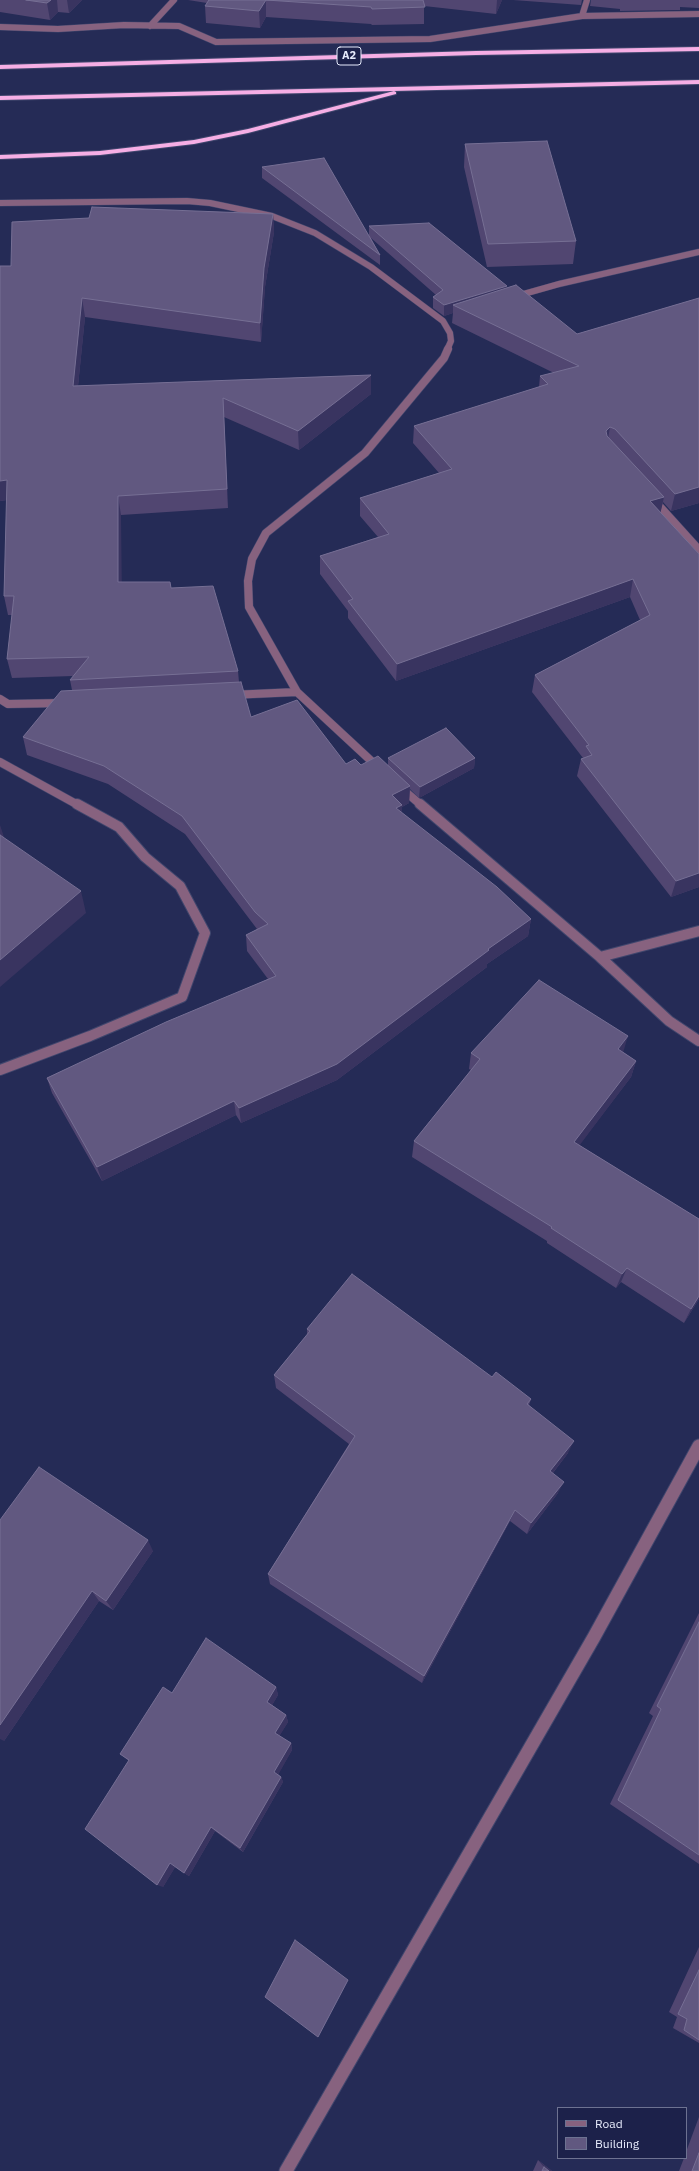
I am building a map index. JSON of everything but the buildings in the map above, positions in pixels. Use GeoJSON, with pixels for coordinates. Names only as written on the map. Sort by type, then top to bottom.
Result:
{"type":"FeatureCollection","features":[{"type":"Feature","properties":{"kind":"highway","name":"A2"},"geometry":{"type":"LineString","coordinates":[[0,67],[476,53],[699,49]]}},
{"type":"Feature","properties":{"kind":"highway"},"geometry":{"type":"LineString","coordinates":[[0,98],[699,82]]}},
{"type":"Feature","properties":{"kind":"highway"},"geometry":{"type":"LineString","coordinates":[[0,157],[100,153],[194,142],[248,131],[387,94],[446,87]]}},
{"type":"Feature","properties":{"kind":"street"},"geometry":{"type":"LineString","coordinates":[[150,26],[174,0]]}},
{"type":"Feature","properties":{"kind":"street"},"geometry":{"type":"LineString","coordinates":[[582,16],[587,0]]}},
{"type":"Feature","properties":{"kind":"street"},"geometry":{"type":"LineString","coordinates":[[0,27],[58,29],[179,26],[216,42],[430,39],[582,16],[699,14]]}},
{"type":"Feature","properties":{"kind":"street"},"geometry":{"type":"LineString","coordinates":[[0,203],[142,200],[187,201],[210,203],[272,216],[315,233],[365,263],[447,320],[451,341],[444,358],[365,454],[266,533],[252,559],[248,581],[249,607],[297,692],[420,806],[600,957],[669,1021],[699,1041]]}},
{"type":"Feature","properties":{"kind":"street"},"geometry":{"type":"LineString","coordinates":[[507,299],[559,284],[699,252]]}},
{"type":"Feature","properties":{"kind":"street"},"geometry":{"type":"LineString","coordinates":[[646,491],[699,550]]}},
{"type":"Feature","properties":{"kind":"street"},"geometry":{"type":"LineString","coordinates":[[219,696],[297,692]]}},
{"type":"Feature","properties":{"kind":"street"},"geometry":{"type":"LineString","coordinates":[[0,699],[4,706],[70,703]]}},
{"type":"Feature","properties":{"kind":"street"},"geometry":{"type":"LineString","coordinates":[[0,762],[119,827],[145,857],[180,886],[205,933],[182,997],[90,1036],[0,1070]]}},
{"type":"Feature","properties":{"kind":"street"},"geometry":{"type":"LineString","coordinates":[[600,957],[699,931]]}},
{"type":"Feature","properties":{"kind":"street"},"geometry":{"type":"LineString","coordinates":[[286,2171],[594,1637],[699,1446]]}}]}
